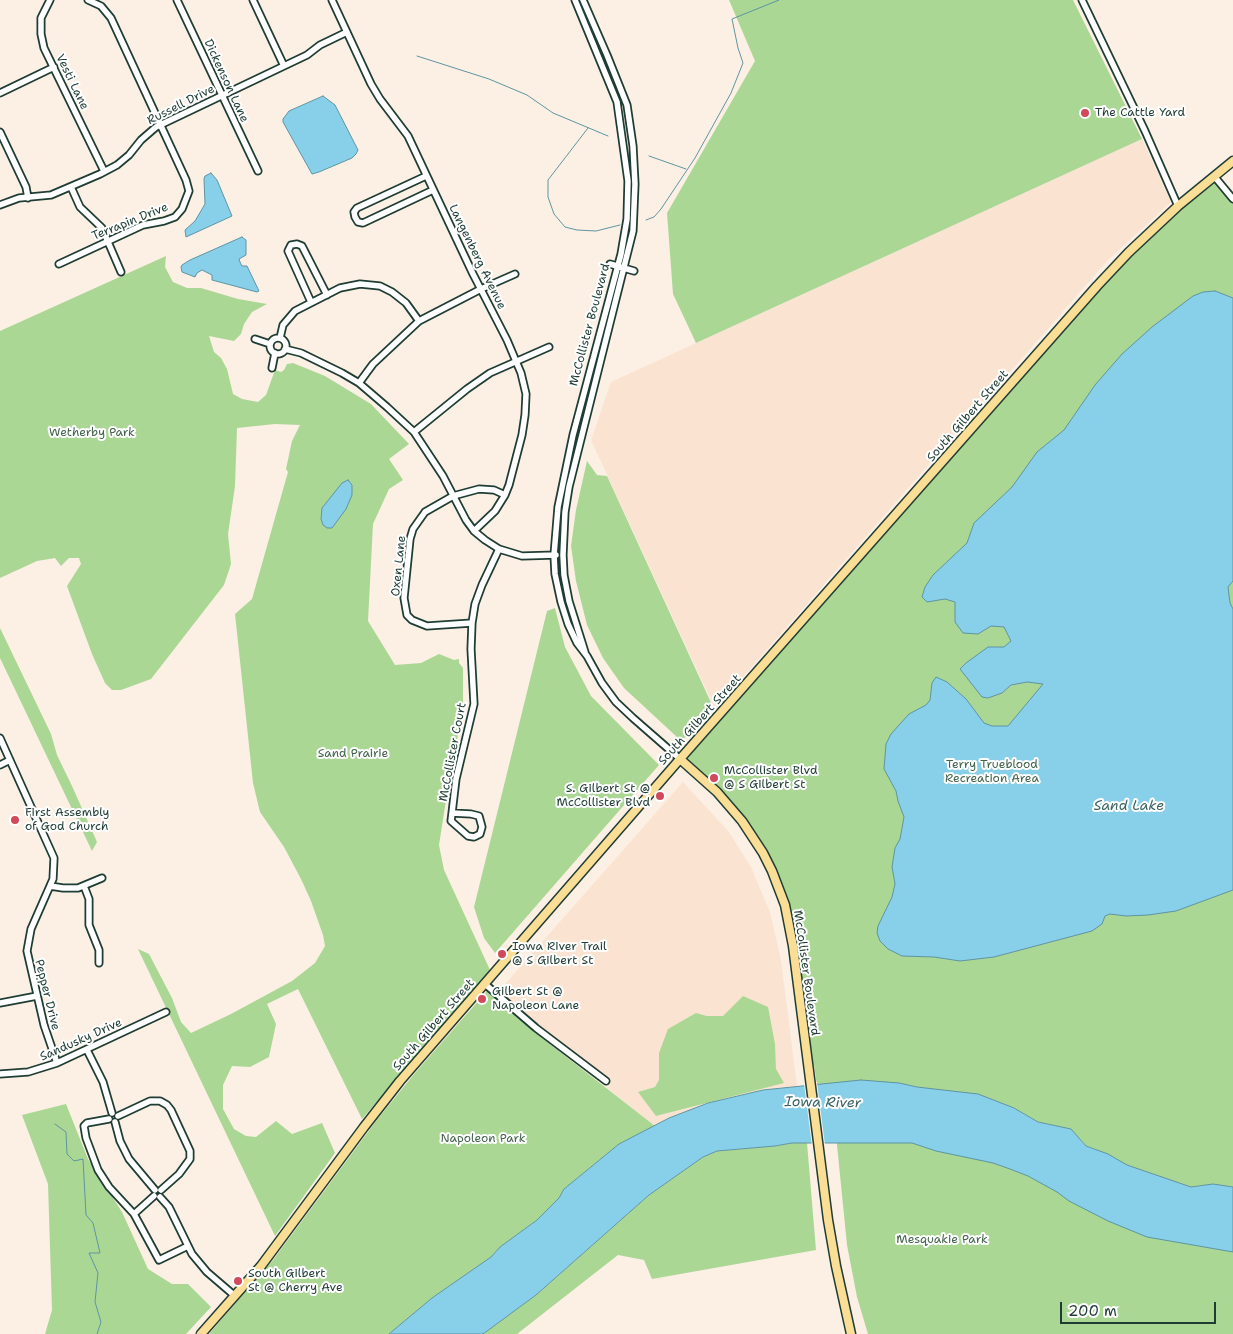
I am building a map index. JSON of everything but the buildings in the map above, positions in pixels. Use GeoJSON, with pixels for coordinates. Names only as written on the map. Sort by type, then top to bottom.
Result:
{"type":"FeatureCollection","features":[{"type":"Feature","properties":{"kind":"main road","name":"South Gilbert Street"},"geometry":{"type":"LineString","coordinates":[[201,1334],[261,1266],[382,1104],[680,759],[1091,292],[1128,252],[1178,206],[1233,160]]}},
{"type":"Feature","properties":{"kind":"main road","name":"McCollister Boulevard"},"geometry":{"type":"LineString","coordinates":[[680,759],[734,810],[754,838],[772,870],[782,897],[790,925],[819,1159],[836,1266],[851,1334]]}},
{"type":"Feature","properties":{"kind":"street","name":"Vesti Lane"},"geometry":{"type":"LineString","coordinates":[[50,0],[41,18],[41,34],[44,48],[104,171]]}},
{"type":"Feature","properties":{"kind":"street","name":"Terrapin Drive"},"geometry":{"type":"LineString","coordinates":[[59,264],[143,225],[164,221],[175,216],[182,209],[189,191],[186,180],[112,18],[101,6],[88,0]]}},
{"type":"Feature","properties":{"kind":"street","name":"Dickenson Lane"},"geometry":{"type":"LineString","coordinates":[[177,0],[258,171]]}},
{"type":"Feature","properties":{"kind":"street"},"geometry":{"type":"LineString","coordinates":[[253,0],[284,66]]}},
{"type":"Feature","properties":{"kind":"street","name":"Langenberg Avenue"},"geometry":{"type":"LineString","coordinates":[[332,0],[371,84],[408,136],[507,340],[521,373],[526,394],[525,415],[522,435],[506,495],[495,510],[474,531]]}},
{"type":"Feature","properties":{"kind":"street","name":"McCollister Boulevard"},"geometry":{"type":"LineString","coordinates":[[575,0],[617,102],[628,181],[627,219],[621,267],[569,487],[565,512],[563,555],[570,601],[587,656]]}},
{"type":"Feature","properties":{"kind":"street","name":"McCollister Boulevard"},"geometry":{"type":"LineString","coordinates":[[583,0],[627,105],[636,184],[633,231],[573,435],[558,507],[554,555],[555,574],[561,602],[577,643],[587,656],[602,683],[616,702],[680,759]]}},
{"type":"Feature","properties":{"kind":"street"},"geometry":{"type":"LineString","coordinates":[[1082,0],[1145,131],[1178,206]]}},
{"type":"Feature","properties":{"kind":"street","name":"Russell Drive"},"geometry":{"type":"LineString","coordinates":[[0,205],[19,198],[51,196],[118,165],[147,134],[161,125],[284,66],[347,32]]}},
{"type":"Feature","properties":{"kind":"street"},"geometry":{"type":"LineString","coordinates":[[0,93],[54,67]]}},
{"type":"Feature","properties":{"kind":"street"},"geometry":{"type":"LineString","coordinates":[[0,132],[26,187],[28,198]]}},
{"type":"Feature","properties":{"kind":"street"},"geometry":{"type":"LineString","coordinates":[[426,176],[358,208],[354,212],[355,217],[358,222],[363,222],[433,190]]}},
{"type":"Feature","properties":{"kind":"street"},"geometry":{"type":"LineString","coordinates":[[1214,176],[1233,199]]}},
{"type":"Feature","properties":{"kind":"street"},"geometry":{"type":"LineString","coordinates":[[71,187],[80,207],[97,222],[109,240],[121,272]]}},
{"type":"Feature","properties":{"kind":"street"},"geometry":{"type":"LineString","coordinates":[[311,302],[288,251],[291,245],[297,244],[302,246],[327,295]]}},
{"type":"Feature","properties":{"kind":"street"},"geometry":{"type":"LineString","coordinates":[[610,264],[634,271]]}},
{"type":"Feature","properties":{"kind":"street"},"geometry":{"type":"LineString","coordinates":[[359,383],[373,364],[419,322],[481,289],[515,274]]}},
{"type":"Feature","properties":{"kind":"street"},"geometry":{"type":"LineString","coordinates":[[280,338],[283,325],[295,310],[340,288],[360,284],[380,286],[392,292],[406,303],[419,322]]}},
{"type":"Feature","properties":{"kind":"street"},"geometry":{"type":"LineString","coordinates":[[270,344],[276,338],[280,338]]}},
{"type":"Feature","properties":{"kind":"street"},"geometry":{"type":"LineString","coordinates":[[280,338],[284,341],[285,349]]}},
{"type":"Feature","properties":{"kind":"street"},"geometry":{"type":"LineString","coordinates":[[255,339],[270,344]]}},
{"type":"Feature","properties":{"kind":"street"},"geometry":{"type":"LineString","coordinates":[[270,344],[270,348],[275,353]]}},
{"type":"Feature","properties":{"kind":"street"},"geometry":{"type":"LineString","coordinates":[[414,432],[467,388],[490,373],[549,347]]}},
{"type":"Feature","properties":{"kind":"street"},"geometry":{"type":"LineString","coordinates":[[285,349],[309,357],[359,383],[414,432],[439,468],[466,520],[474,531],[499,549],[522,556],[563,555]]}},
{"type":"Feature","properties":{"kind":"street"},"geometry":{"type":"LineString","coordinates":[[275,353],[283,352],[285,349]]}},
{"type":"Feature","properties":{"kind":"street"},"geometry":{"type":"LineString","coordinates":[[272,368],[275,353]]}},
{"type":"Feature","properties":{"kind":"street","name":"Oxen Lane"},"geometry":{"type":"LineString","coordinates":[[472,623],[427,626],[419,624],[407,615],[405,608],[405,583],[410,539],[413,529],[425,512],[453,496],[479,489],[494,490],[506,495]]}},
{"type":"Feature","properties":{"kind":"street","name":"McCollister Court"},"geometry":{"type":"LineString","coordinates":[[452,813],[480,816],[482,827],[480,834],[474,837],[468,836],[451,821],[456,779],[474,704],[472,623],[475,604],[499,549]]}},
{"type":"Feature","properties":{"kind":"street","name":"Pepper Drive"},"geometry":{"type":"LineString","coordinates":[[0,738],[52,852],[54,872],[50,886],[31,929],[27,944],[28,959],[37,996],[48,1038],[58,1063]]}},
{"type":"Feature","properties":{"kind":"street"},"geometry":{"type":"LineString","coordinates":[[0,765],[10,760]]}},
{"type":"Feature","properties":{"kind":"street"},"geometry":{"type":"LineString","coordinates":[[50,886],[70,889],[84,886],[102,878]]}},
{"type":"Feature","properties":{"kind":"street"},"geometry":{"type":"LineString","coordinates":[[84,886],[89,899],[89,925],[99,950],[100,963]]}},
{"type":"Feature","properties":{"kind":"street"},"geometry":{"type":"LineString","coordinates":[[485,984],[536,1028],[606,1082]]}},
{"type":"Feature","properties":{"kind":"street"},"geometry":{"type":"LineString","coordinates":[[0,1003],[37,996]]}},
{"type":"Feature","properties":{"kind":"street","name":"Sandusky Drive"},"geometry":{"type":"LineString","coordinates":[[0,1074],[28,1072],[58,1063],[166,1012]]}},
{"type":"Feature","properties":{"kind":"street"},"geometry":{"type":"LineString","coordinates":[[87,1050],[103,1082],[120,1141],[129,1159],[169,1207],[192,1254],[208,1272],[235,1296]]}},
{"type":"Feature","properties":{"kind":"street"},"geometry":{"type":"LineString","coordinates":[[134,1214],[179,1174],[190,1159],[190,1151],[172,1110],[167,1104],[160,1101],[150,1101],[113,1117],[86,1123],[84,1131],[98,1170],[109,1187],[134,1214],[159,1260],[188,1246]]}},
{"type":"Feature","properties":{"kind":"shaded area"},"geometry":{"type":"Polygon","coordinates":[[[1142,139],[1171,202],[1108,260],[715,709],[591,440],[611,382],[1142,139]]]}},
{"type":"Feature","properties":{"kind":"shaded area"},"geometry":{"type":"Polygon","coordinates":[[[683,782],[729,832],[751,867],[770,912],[781,960],[797,1087],[763,1090],[708,1103],[669,1118],[655,1126],[607,1088],[611,1081],[498,992],[683,782]]]}},
{"type":"Feature","properties":{"kind":"green space"},"geometry":{"type":"Polygon","coordinates":[[[729,0],[1073,0],[1142,139],[696,343],[673,294],[667,213],[755,61],[729,0]]]}},
{"type":"Feature","properties":{"kind":"green space","name":"Terry Trueblood Recreation Area"},"geometry":{"type":"Polygon","coordinates":[[[1210,175],[1233,203],[1233,1187],[1205,1185],[1191,1187],[1120,1165],[1056,1126],[1038,1122],[1014,1108],[908,1085],[839,1083],[817,1085],[814,1065],[808,1066],[801,1012],[779,888],[742,821],[680,759],[1076,310],[1210,175]]]}},
{"type":"Feature","properties":{"kind":"green space"},"geometry":{"type":"Polygon","coordinates":[[[166,256],[165,267],[173,282],[187,288],[201,288],[238,299],[267,304],[252,312],[244,324],[241,334],[234,341],[209,336],[214,352],[221,358],[227,369],[233,394],[242,399],[258,402],[266,395],[275,370],[281,372],[287,364],[293,363],[325,376],[371,404],[409,444],[389,459],[403,480],[389,489],[373,524],[368,621],[395,665],[421,663],[439,654],[454,660],[459,659],[459,663],[463,668],[463,709],[439,845],[444,870],[490,970],[362,1119],[298,989],[267,1004],[276,1024],[269,1057],[250,1067],[232,1066],[223,1085],[223,1109],[234,1129],[246,1136],[256,1137],[276,1121],[292,1134],[322,1123],[335,1153],[275,1236],[138,949],[149,954],[172,998],[181,1022],[191,1033],[292,981],[315,963],[325,946],[311,901],[301,879],[284,847],[260,812],[253,783],[235,614],[252,599],[288,472],[286,469],[292,441],[300,425],[275,424],[237,428],[235,486],[228,534],[231,564],[224,585],[151,679],[121,690],[112,690],[105,683],[92,654],[67,586],[81,564],[79,558],[69,558],[61,566],[55,558],[37,561],[0,578],[0,331],[166,256]]]}},
{"type":"Feature","properties":{"kind":"green space"},"geometry":{"type":"Polygon","coordinates":[[[587,461],[597,475],[607,476],[713,707],[685,738],[678,738],[624,688],[603,658],[587,625],[576,581],[571,546],[576,510],[587,461]]]}},
{"type":"Feature","properties":{"kind":"green space"},"geometry":{"type":"Polygon","coordinates":[[[555,608],[565,647],[591,696],[659,765],[495,953],[484,938],[474,907],[547,611],[555,608]]]}},
{"type":"Feature","properties":{"kind":"green space"},"geometry":{"type":"Polygon","coordinates":[[[0,628],[51,734],[57,755],[97,842],[92,851],[0,658],[0,628]]]}},
{"type":"Feature","properties":{"kind":"green space","name":"Napoleon Park"},"geometry":{"type":"Polygon","coordinates":[[[487,991],[542,1038],[655,1126],[619,1144],[564,1189],[559,1198],[537,1220],[500,1247],[491,1257],[432,1298],[389,1334],[209,1334],[273,1260],[376,1121],[415,1073],[487,991]]]}},
{"type":"Feature","properties":{"kind":"green space"},"geometry":{"type":"Polygon","coordinates":[[[743,996],[768,1007],[775,1044],[776,1069],[784,1083],[656,1116],[638,1092],[655,1087],[659,1080],[659,1053],[668,1029],[696,1013],[707,1016],[723,1016],[743,996]]]}},
{"type":"Feature","properties":{"kind":"green space"},"geometry":{"type":"Polygon","coordinates":[[[66,1104],[88,1159],[122,1212],[148,1269],[172,1284],[188,1284],[211,1307],[186,1334],[45,1334],[52,1310],[48,1184],[22,1115],[66,1104]]]}},
{"type":"Feature","properties":{"kind":"green space","name":"Mesquakie Park"},"geometry":{"type":"Polygon","coordinates":[[[836,1135],[912,1138],[972,1150],[1233,1243],[1233,1334],[868,1334],[857,1297],[847,1245],[836,1135]]]}},
{"type":"Feature","properties":{"kind":"green space"},"geometry":{"type":"Polygon","coordinates":[[[807,1143],[816,1250],[652,1279],[644,1260],[618,1255],[517,1334],[483,1334],[536,1295],[649,1195],[703,1157],[717,1151],[807,1143]]]}},
{"type":"Feature","properties":{"kind":"water"},"geometry":{"type":"Polygon","coordinates":[[[323,96],[335,105],[358,150],[352,158],[312,174],[283,119],[289,111],[323,96]]]}},
{"type":"Feature","properties":{"kind":"water"},"geometry":{"type":"Polygon","coordinates":[[[211,173],[217,180],[232,216],[186,237],[185,230],[195,221],[205,204],[204,179],[205,176],[211,173]]]}},
{"type":"Feature","properties":{"kind":"water"},"geometry":{"type":"Polygon","coordinates":[[[242,237],[246,240],[246,255],[239,259],[242,266],[247,266],[259,291],[212,280],[212,275],[202,270],[195,277],[182,272],[182,265],[190,260],[242,237]]]}},
{"type":"Feature","properties":{"kind":"water","name":"Sand Lake"},"geometry":{"type":"Polygon","coordinates":[[[1215,291],[1233,298],[1233,581],[1228,587],[1230,603],[1233,609],[1233,890],[1176,911],[1126,916],[1110,914],[1105,916],[1102,924],[1092,931],[994,957],[960,961],[934,957],[902,956],[888,949],[880,941],[877,933],[878,926],[892,897],[895,884],[892,867],[895,848],[900,839],[904,817],[896,791],[884,769],[886,744],[891,734],[909,714],[926,705],[930,700],[932,683],[936,677],[947,682],[966,699],[984,723],[992,726],[1008,726],[1043,684],[1027,682],[1011,685],[1002,693],[988,698],[982,697],[960,669],[988,647],[1004,647],[1011,641],[1004,627],[991,626],[978,634],[963,633],[955,622],[955,602],[945,599],[927,602],[922,597],[925,587],[933,575],[967,543],[974,523],[1012,487],[1037,452],[1064,430],[1095,385],[1122,354],[1152,327],[1193,296],[1203,292],[1215,291]]]}},
{"type":"Feature","properties":{"kind":"water"},"geometry":{"type":"Polygon","coordinates":[[[348,480],[352,485],[352,495],[346,509],[332,528],[327,528],[323,525],[321,519],[322,508],[342,483],[348,480]]]}},
{"type":"Feature","properties":{"kind":"water","name":"Iowa River"},"geometry":{"type":"Polygon","coordinates":[[[861,1080],[899,1083],[978,1094],[1014,1108],[1038,1122],[1071,1129],[1086,1146],[1108,1154],[1127,1165],[1191,1187],[1213,1184],[1233,1187],[1233,1252],[1147,1237],[1108,1221],[1069,1201],[1028,1176],[993,1163],[936,1151],[912,1143],[792,1143],[717,1151],[703,1157],[649,1195],[536,1295],[483,1334],[389,1334],[432,1298],[491,1257],[500,1247],[537,1220],[559,1198],[564,1189],[619,1144],[669,1118],[708,1103],[763,1090],[861,1080]]]}},
{"type":"Feature","properties":{"kind":"pier"},"geometry":{"type":"Polygon","coordinates":[[[817,1082],[825,1145],[812,1146],[804,1084],[817,1082]]]}},
{"type":"Feature","properties":{"kind":"waterway"},"geometry":{"type":"LineString","coordinates":[[646,220],[654,217],[661,209],[695,158],[731,93],[743,63],[732,19],[779,0]]}},
{"type":"Feature","properties":{"kind":"waterway"},"geometry":{"type":"LineString","coordinates":[[417,56],[489,79],[527,95],[553,113],[608,136]]}},
{"type":"Feature","properties":{"kind":"waterway"},"geometry":{"type":"LineString","coordinates":[[588,128],[548,180],[548,197],[554,214],[565,227],[596,231],[620,225]]}},
{"type":"Feature","properties":{"kind":"waterway"},"geometry":{"type":"LineString","coordinates":[[649,156],[686,169]]}},
{"type":"Feature","properties":{"kind":"waterway"},"geometry":{"type":"LineString","coordinates":[[55,1124],[66,1132],[67,1154],[74,1161],[83,1159],[86,1215],[93,1223],[100,1253],[89,1253],[98,1273],[95,1302],[101,1322],[97,1334]]}},
{"type":"Feature","properties":{"kind":"place","name":"The Cattle Yard"},"geometry":{"type":"Point","coordinates":[1085,113]}},
{"type":"Feature","properties":{"kind":"place","name":"McCollister Blvd @ S Gilbert St"},"geometry":{"type":"Point","coordinates":[714,778]}},
{"type":"Feature","properties":{"kind":"place","name":"S. Gilbert St @ McCollister Blvd"},"geometry":{"type":"Point","coordinates":[660,796]}},
{"type":"Feature","properties":{"kind":"place","name":"First Assembly of God Church"},"geometry":{"type":"Point","coordinates":[15,820]}},
{"type":"Feature","properties":{"kind":"place","name":"Iowa River Trail @ S Gilbert St"},"geometry":{"type":"Point","coordinates":[502,954]}},
{"type":"Feature","properties":{"kind":"place","name":"Gilbert St @ Napoleon Lane"},"geometry":{"type":"Point","coordinates":[482,999]}},
{"type":"Feature","properties":{"kind":"place","name":"South Gilbert St @ Cherry Ave"},"geometry":{"type":"Point","coordinates":[238,1281]}},
{"type":"Feature","properties":{"kind":"park label","name":"Wetherby Park"},"geometry":{"type":"Point","coordinates":[92,433]}},
{"type":"Feature","properties":{"kind":"park label","name":"Sand Prairie"},"geometry":{"type":"Point","coordinates":[353,754]}}]}
